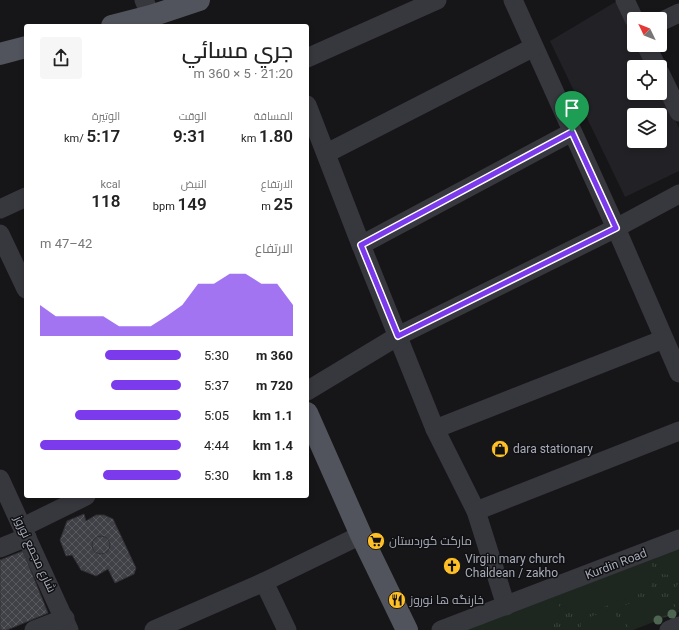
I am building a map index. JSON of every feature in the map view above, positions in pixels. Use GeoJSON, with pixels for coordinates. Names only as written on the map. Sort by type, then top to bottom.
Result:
{"type":"FeatureCollection","features":[{"type":"Feature","properties":{"kind":"main road"},"geometry":{"type":"LineString","coordinates":[[118,24],[199,0]]}},
{"type":"Feature","properties":{"kind":"main road"},"geometry":{"type":"LineString","coordinates":[[0,54],[24,48]]}},
{"type":"Feature","properties":{"kind":"main road"},"geometry":{"type":"LineString","coordinates":[[309,418],[361,535],[407,630]]}},
{"type":"Feature","properties":{"kind":"street"},"geometry":{"type":"LineString","coordinates":[[309,57],[437,0]]}},
{"type":"Feature","properties":{"kind":"street"},"geometry":{"type":"LineString","coordinates":[[513,0],[616,228],[679,373]]}},
{"type":"Feature","properties":{"kind":"street"},"geometry":{"type":"LineString","coordinates":[[625,0],[631,12]]}},
{"type":"Feature","properties":{"kind":"street"},"geometry":{"type":"LineString","coordinates":[[667,19],[679,13]]}},
{"type":"Feature","properties":{"kind":"street"},"geometry":{"type":"LineString","coordinates":[[327,153],[534,47]]}},
{"type":"Feature","properties":{"kind":"street"},"geometry":{"type":"LineString","coordinates":[[667,85],[677,101]]}},
{"type":"Feature","properties":{"kind":"street"},"geometry":{"type":"LineString","coordinates":[[309,110],[327,153],[361,245],[435,429],[476,511],[506,606]]}},
{"type":"Feature","properties":{"kind":"street"},"geometry":{"type":"LineString","coordinates":[[361,245],[572,132]]}},
{"type":"Feature","properties":{"kind":"street"},"geometry":{"type":"LineString","coordinates":[[309,390],[398,336],[616,228],[679,194]]}},
{"type":"Feature","properties":{"kind":"street"},"geometry":{"type":"LineString","coordinates":[[1,207],[24,198]]}},
{"type":"Feature","properties":{"kind":"street"},"geometry":{"type":"LineString","coordinates":[[0,234],[24,285]]}},
{"type":"Feature","properties":{"kind":"street"},"geometry":{"type":"LineString","coordinates":[[435,429],[664,339]]}},
{"type":"Feature","properties":{"kind":"street"},"geometry":{"type":"LineString","coordinates":[[476,511],[679,431]]}},
{"type":"Feature","properties":{"kind":"street","name":"شارع مجمع نوروز"},"geometry":{"type":"LineString","coordinates":[[0,479],[67,624]]}},
{"type":"Feature","properties":{"kind":"street"},"geometry":{"type":"LineString","coordinates":[[0,548],[83,498]]}},
{"type":"Feature","properties":{"kind":"street"},"geometry":{"type":"LineString","coordinates":[[154,630],[264,582],[361,535]]}},
{"type":"Feature","properties":{"kind":"street","name":"Kurdin Road"},"geometry":{"type":"LineString","coordinates":[[441,630],[679,539]]}},
{"type":"Feature","properties":{"kind":"street"},"geometry":{"type":"LineString","coordinates":[[264,582],[286,630]]}},
{"type":"Feature","properties":{"kind":"street"},"geometry":{"type":"LineString","coordinates":[[34,630],[67,624]]}},
{"type":"Feature","properties":{"kind":"street"},"geometry":{"type":"LineString","coordinates":[[669,630],[679,626]]}},
{"type":"Feature","properties":{"kind":"shaded area"},"geometry":{"type":"Polygon","coordinates":[[[617,1],[627,22],[627,52],[642,52],[646,60],[627,60],[627,100],[665,100],[679,128],[679,171],[625,197],[550,41],[617,1]]]}},
{"type":"Feature","properties":{"kind":"green space"},"geometry":{"type":"Polygon","coordinates":[[[679,544],[679,612],[633,630],[466,630],[679,544]]]}},
{"type":"Feature","properties":{"kind":"green space"},"geometry":{"type":"Polygon","coordinates":[[[679,547],[679,580],[675,581],[671,575],[662,574],[654,558],[679,547]]]}},
{"type":"Feature","properties":{"kind":"green space"},"geometry":{"type":"Polygon","coordinates":[[[649,560],[657,576],[650,590],[579,616],[566,610],[561,593],[649,560]]]}},
{"type":"Feature","properties":{"kind":"green space"},"geometry":{"type":"Polygon","coordinates":[[[679,584],[679,611],[678,611],[671,597],[679,584]]]}},
{"type":"Feature","properties":{"kind":"green space"},"geometry":{"type":"Polygon","coordinates":[[[556,594],[561,612],[554,621],[554,628],[550,630],[469,630],[556,594]]]}},
{"type":"Feature","properties":{"kind":"green space"},"geometry":{"type":"Polygon","coordinates":[[[653,595],[659,599],[667,599],[672,613],[629,629],[618,608],[653,595]]]}},
{"type":"Feature","properties":{"kind":"green space"},"geometry":{"type":"Polygon","coordinates":[[[613,609],[623,630],[581,630],[581,620],[613,609]]]}},
{"type":"Feature","properties":{"kind":"building"},"geometry":{"type":"Polygon","coordinates":[[[84,514],[86,521],[96,515],[104,515],[113,519],[136,568],[134,574],[115,583],[108,569],[96,576],[81,570],[72,555],[66,556],[60,540],[67,521],[84,514]]]}},
{"type":"Feature","properties":{"kind":"building"},"geometry":{"type":"Polygon","coordinates":[[[97,536],[105,536],[110,541],[108,552],[105,554],[97,554],[92,549],[92,541],[97,536]]]}},
{"type":"Feature","properties":{"kind":"building"},"geometry":{"type":"Polygon","coordinates":[[[23,551],[48,613],[7,630],[0,630],[0,560],[23,551]]]}},
{"type":"Feature","properties":{"kind":"place","name":"dara stationary"},"geometry":{"type":"Point","coordinates":[500,449]}},
{"type":"Feature","properties":{"kind":"place","name":"ماركت كوردستان"},"geometry":{"type":"Point","coordinates":[376,541]}},
{"type":"Feature","properties":{"kind":"place","name":"Virgin mary church Chaldean / zakho"},"geometry":{"type":"Point","coordinates":[452,566]}},
{"type":"Feature","properties":{"kind":"place","name":"خارنگه ها نوروز"},"geometry":{"type":"Point","coordinates":[397,600]}},
{"type":"Feature","properties":{"kind":"route"},"geometry":{"type":"LineString","coordinates":[[572,132],[616,228],[398,336],[361,245],[572,132]]}}]}
